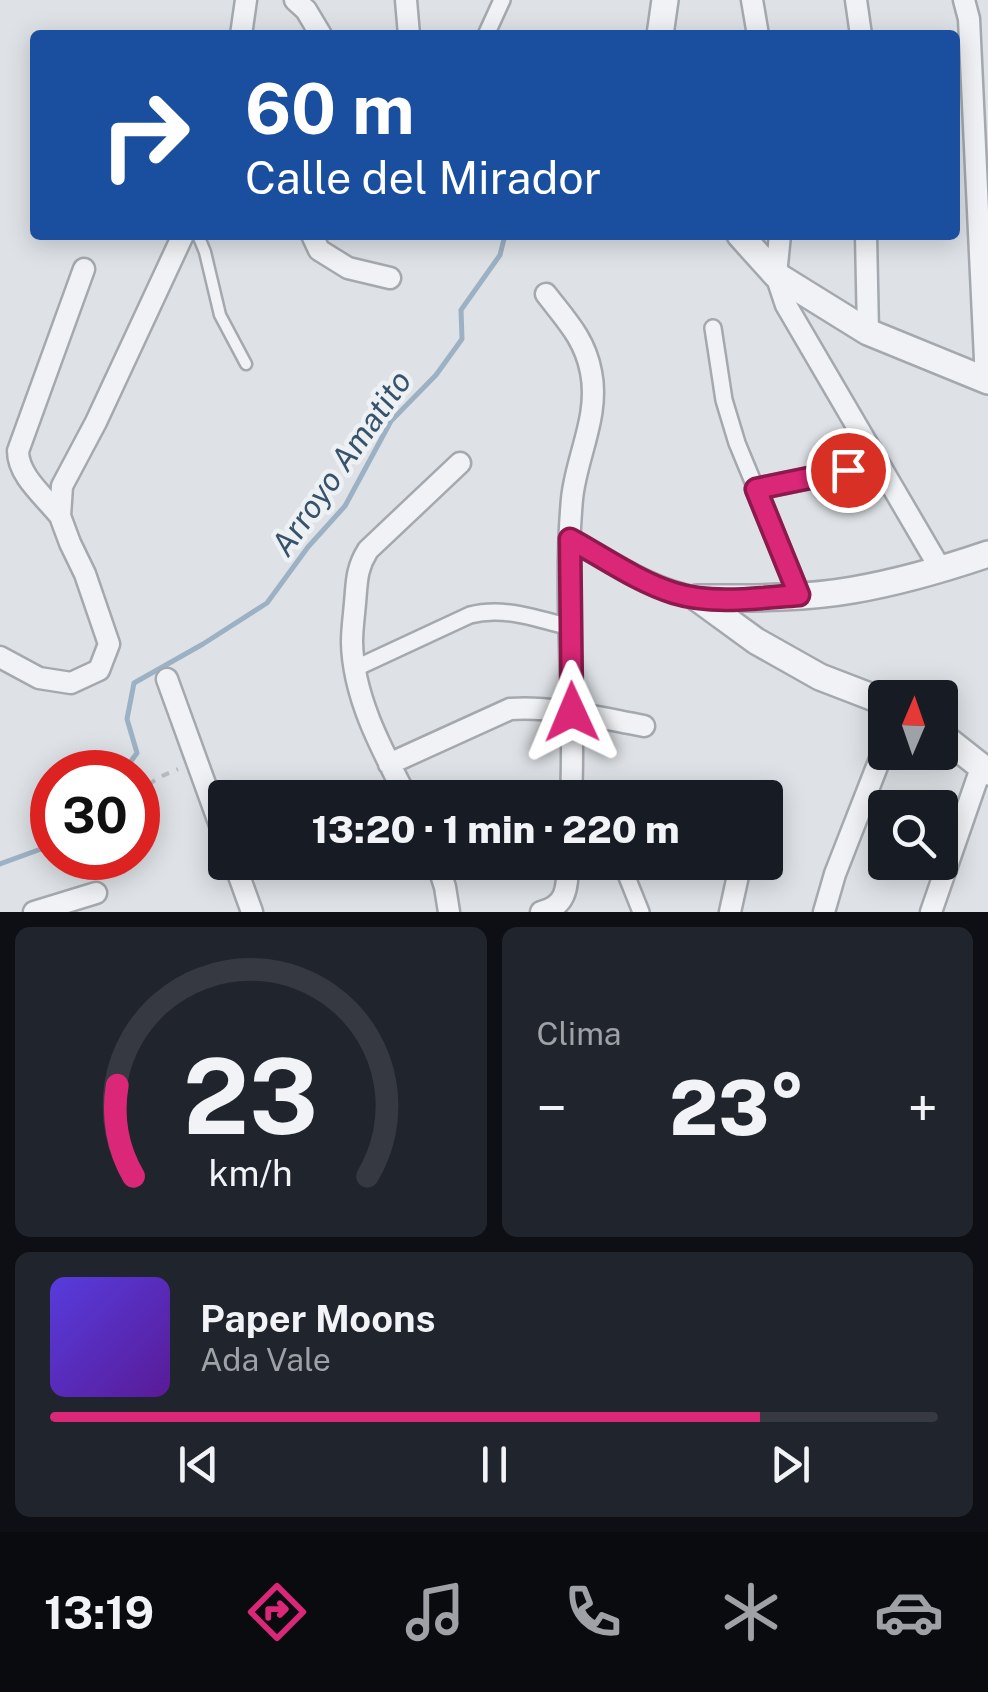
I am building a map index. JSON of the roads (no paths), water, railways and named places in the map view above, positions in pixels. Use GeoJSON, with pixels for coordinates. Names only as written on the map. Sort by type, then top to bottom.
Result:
{"type":"FeatureCollection","features":[{"type":"Feature","properties":{"kind":"street"},"geometry":{"type":"LineString","coordinates":[[242,30],[246,0]]}},
{"type":"Feature","properties":{"kind":"street"},"geometry":{"type":"LineString","coordinates":[[295,0],[318,30]]}},
{"type":"Feature","properties":{"kind":"street"},"geometry":{"type":"LineString","coordinates":[[406,0],[409,30]]}},
{"type":"Feature","properties":{"kind":"street"},"geometry":{"type":"LineString","coordinates":[[488,30],[502,0]]}},
{"type":"Feature","properties":{"kind":"street"},"geometry":{"type":"LineString","coordinates":[[661,30],[665,0]]}},
{"type":"Feature","properties":{"kind":"street"},"geometry":{"type":"LineString","coordinates":[[752,0],[757,30]]}},
{"type":"Feature","properties":{"kind":"street"},"geometry":{"type":"LineString","coordinates":[[856,0],[860,30]]}},
{"type":"Feature","properties":{"kind":"street"},"geometry":{"type":"LineString","coordinates":[[744,240],[776,276],[868,332],[987,381],[969,19],[964,0]]}},
{"type":"Feature","properties":{"kind":"street"},"geometry":{"type":"LineString","coordinates":[[60,516],[62,486],[181,240]]}},
{"type":"Feature","properties":{"kind":"street"},"geometry":{"type":"LineString","coordinates":[[315,240],[320,250],[348,268],[390,278]]}},
{"type":"Feature","properties":{"kind":"street"},"geometry":{"type":"LineString","coordinates":[[780,240],[776,276],[786,305],[941,570]]}},
{"type":"Feature","properties":{"kind":"street"},"geometry":{"type":"LineString","coordinates":[[866,240],[868,332]]}},
{"type":"Feature","properties":{"kind":"street"},"geometry":{"type":"LineString","coordinates":[[0,657],[40,678],[71,682],[99,670],[109,644],[86,574],[60,516],[18,462],[18,451],[84,269]]}},
{"type":"Feature","properties":{"kind":"street"},"geometry":{"type":"LineString","coordinates":[[546,294],[582,341],[592,372],[594,397],[572,496],[571,780]]}},
{"type":"Feature","properties":{"kind":"street"},"geometry":{"type":"LineString","coordinates":[[713,328],[724,400],[737,443],[799,595]]}},
{"type":"Feature","properties":{"kind":"street"},"geometry":{"type":"LineString","coordinates":[[398,780],[362,699],[356,668],[352,642],[360,564],[368,550],[460,463]]}},
{"type":"Feature","properties":{"kind":"street"},"geometry":{"type":"LineString","coordinates":[[756,489],[878,464]]}},
{"type":"Feature","properties":{"kind":"street"},"geometry":{"type":"LineString","coordinates":[[570,539],[656,587],[697,598],[850,590],[941,570],[988,554]]}},
{"type":"Feature","properties":{"kind":"street"},"geometry":{"type":"LineString","coordinates":[[697,598],[756,640],[820,678],[868,696]]}},
{"type":"Feature","properties":{"kind":"street"},"geometry":{"type":"LineString","coordinates":[[356,668],[487,610],[570,627]]}},
{"type":"Feature","properties":{"kind":"street"},"geometry":{"type":"LineString","coordinates":[[168,679],[208,792]]}},
{"type":"Feature","properties":{"kind":"street"},"geometry":{"type":"LineString","coordinates":[[390,764],[510,709],[572,712],[644,726]]}},
{"type":"Feature","properties":{"kind":"street"},"geometry":{"type":"LineString","coordinates":[[932,912],[984,770],[958,749]]}},
{"type":"Feature","properties":{"kind":"street"},"geometry":{"type":"LineString","coordinates":[[824,912],[876,770]]}},
{"type":"Feature","properties":{"kind":"street"},"geometry":{"type":"LineString","coordinates":[[240,880],[252,912]]}},
{"type":"Feature","properties":{"kind":"street"},"geometry":{"type":"LineString","coordinates":[[443,880],[448,912]]}},
{"type":"Feature","properties":{"kind":"street"},"geometry":{"type":"LineString","coordinates":[[542,912],[560,904],[567,880]]}},
{"type":"Feature","properties":{"kind":"street"},"geometry":{"type":"LineString","coordinates":[[628,880],[641,912]]}},
{"type":"Feature","properties":{"kind":"street"},"geometry":{"type":"LineString","coordinates":[[730,912],[737,880]]}},
{"type":"Feature","properties":{"kind":"street"},"geometry":{"type":"LineString","coordinates":[[34,912],[75,906],[96,894]]}},
{"type":"Feature","properties":{"kind":"lane"},"geometry":{"type":"LineString","coordinates":[[200,240],[220,315],[246,364]]}},
{"type":"Feature","properties":{"kind":"waterway","name":"Arroyo Amatito"},"geometry":{"type":"LineString","coordinates":[[136,750],[127,719],[134,683],[267,603],[308,547],[345,506],[391,421],[436,375],[462,339],[461,310],[500,255],[504,240]]}},
{"type":"Feature","properties":{"kind":"waterway","name":"Arroyo Amatito"},"geometry":{"type":"LineString","coordinates":[[0,864],[30,853]]}}]}
